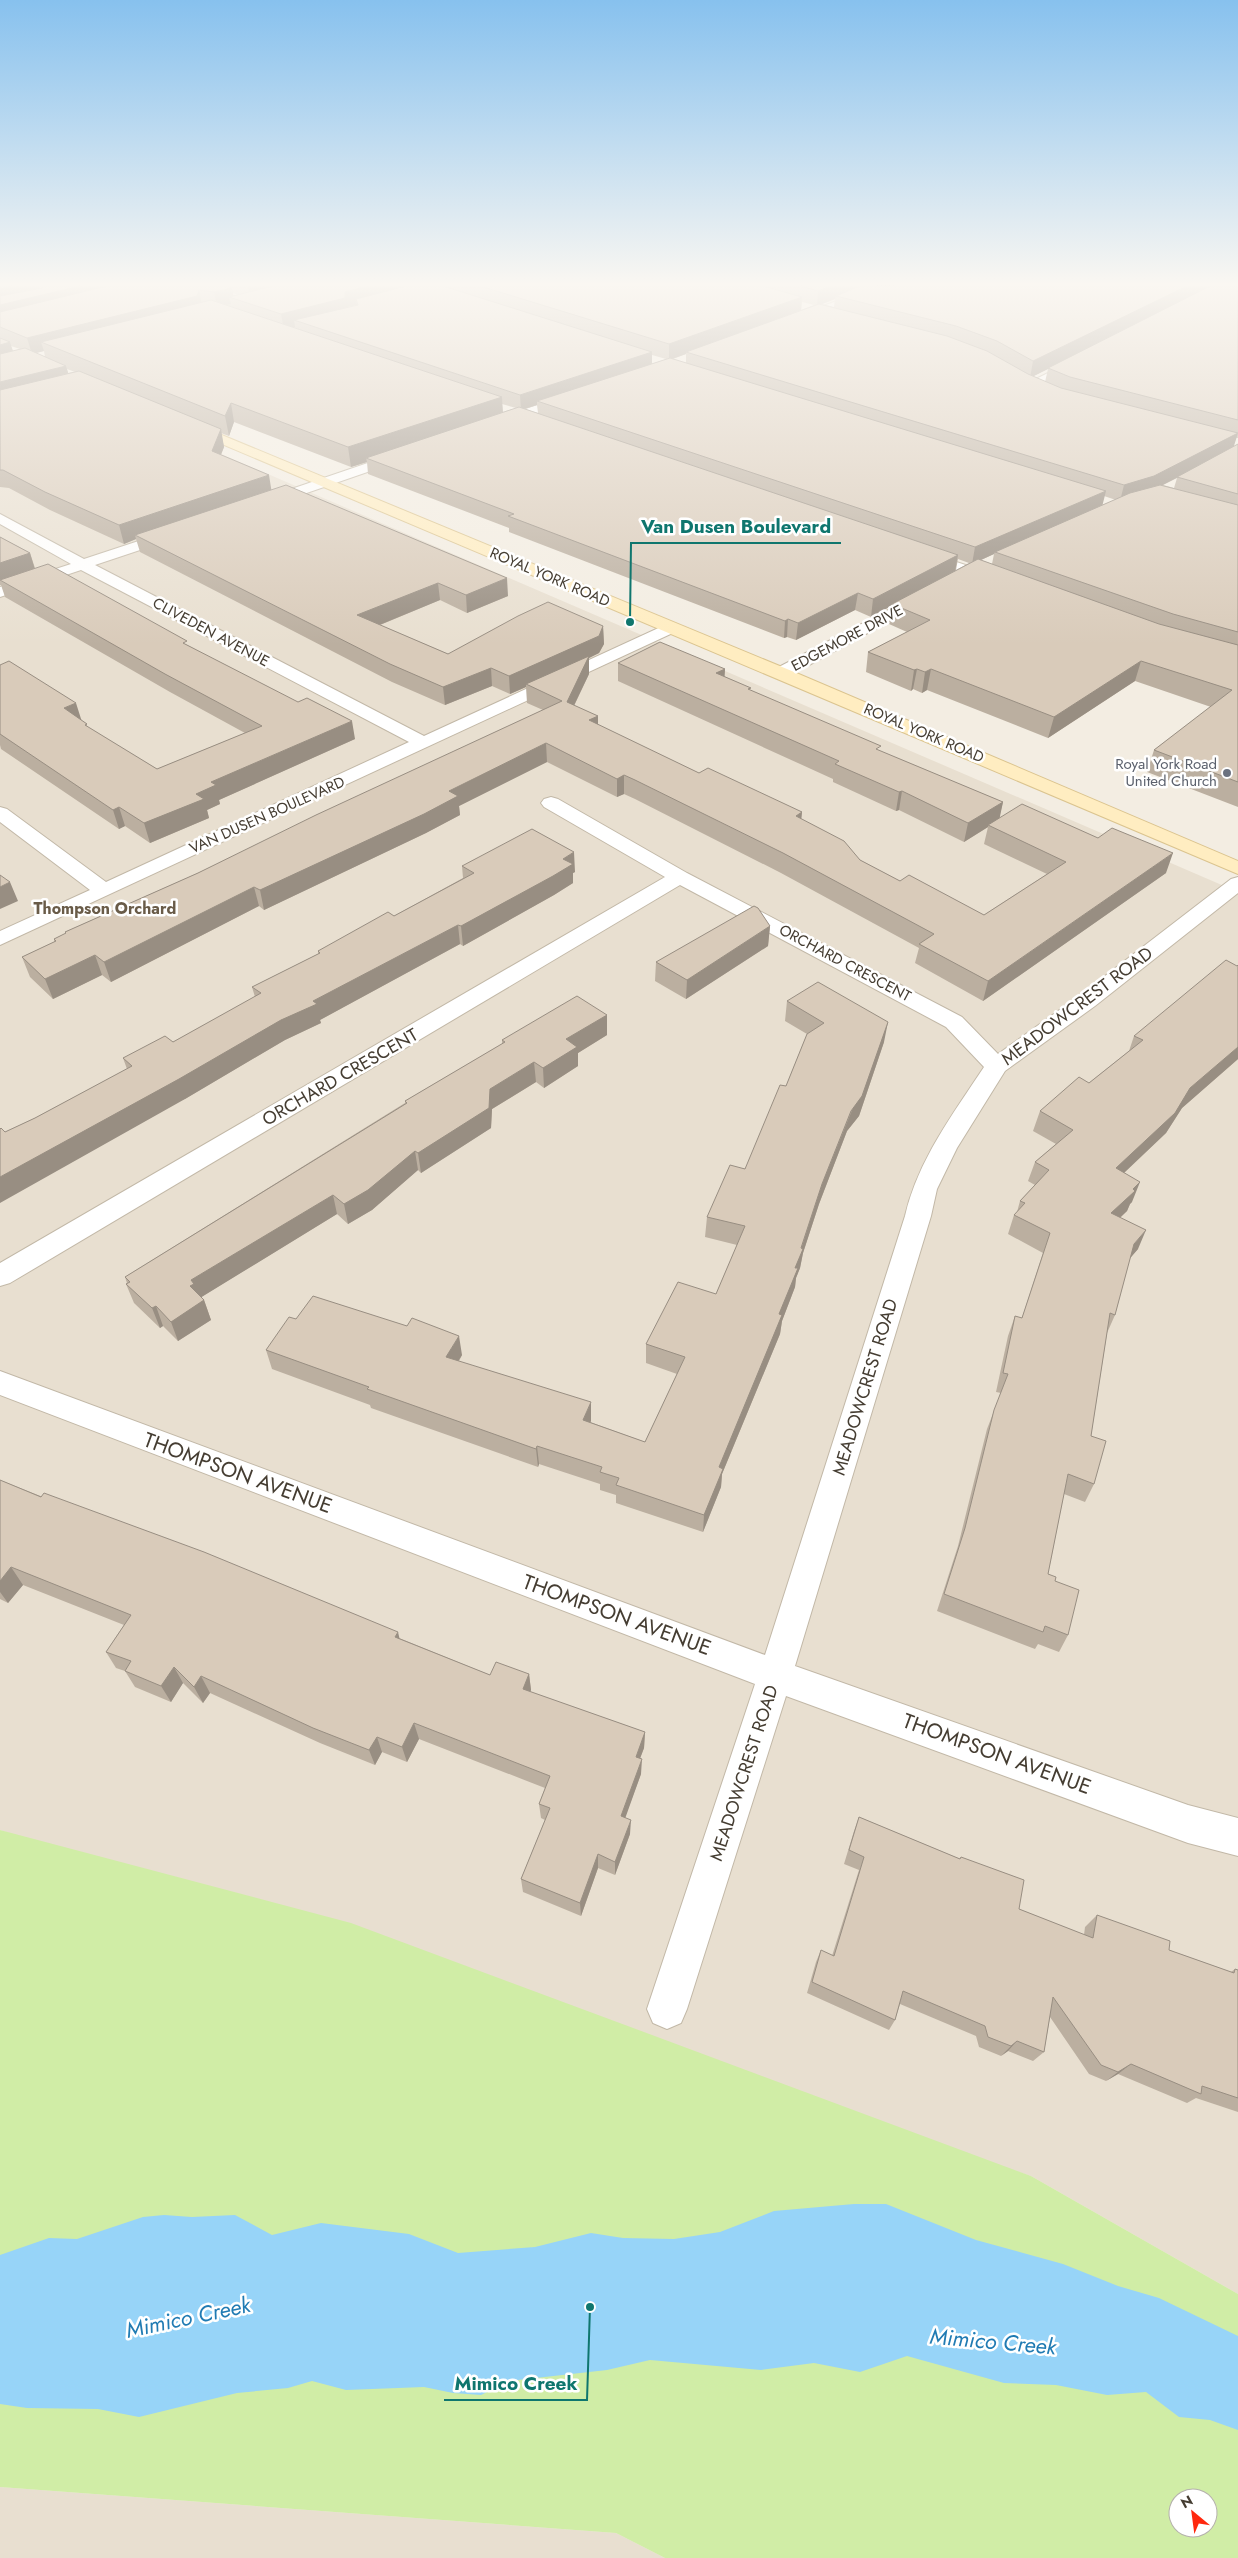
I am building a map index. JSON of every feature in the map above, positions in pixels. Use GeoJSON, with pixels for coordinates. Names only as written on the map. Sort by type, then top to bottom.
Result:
{"type":"FeatureCollection","features":[{"type":"Feature","properties":{"kind":"main road","name":"ROYAL YORK ROAD"},"geometry":{"type":"LineString","coordinates":[[178,421],[781,673],[1238,868]]}},
{"type":"Feature","properties":{"kind":"street"},"geometry":{"type":"LineString","coordinates":[[482,428],[548,405]]}},
{"type":"Feature","properties":{"kind":"street"},"geometry":{"type":"LineString","coordinates":[[495,408],[538,422]]}},
{"type":"Feature","properties":{"kind":"street"},"geometry":{"type":"LineString","coordinates":[[247,508],[419,450]]}},
{"type":"Feature","properties":{"kind":"street","name":"CLIVEDEN AVENUE"},"geometry":{"type":"LineString","coordinates":[[0,518],[83,565],[424,744]]}},
{"type":"Feature","properties":{"kind":"street"},"geometry":{"type":"LineString","coordinates":[[0,592],[183,530]]}},
{"type":"Feature","properties":{"kind":"street"},"geometry":{"type":"LineString","coordinates":[[906,549],[1014,586]]}},
{"type":"Feature","properties":{"kind":"street"},"geometry":{"type":"LineString","coordinates":[[956,580],[991,563]]}},
{"type":"Feature","properties":{"kind":"street","name":"EDGEMORE DRIVE"},"geometry":{"type":"LineString","coordinates":[[781,673],[939,589]]}},
{"type":"Feature","properties":{"kind":"street","name":"VAN DUSEN BOULEVARD"},"geometry":{"type":"LineString","coordinates":[[0,939],[671,628]]}},
{"type":"Feature","properties":{"kind":"street","name":"ORCHARD CRESCENT"},"geometry":{"type":"LineString","coordinates":[[551,803],[680,877],[954,1022],[997,1066]]}},
{"type":"Feature","properties":{"kind":"street"},"geometry":{"type":"LineString","coordinates":[[0,813],[103,890]]}},
{"type":"Feature","properties":{"kind":"street","name":"ORCHARD CRESCENT"},"geometry":{"type":"LineString","coordinates":[[0,1276],[680,877]]}},
{"type":"Feature","properties":{"kind":"street","name":"MEADOWCREST ROAD"},"geometry":{"type":"LineString","coordinates":[[667,2009],[775,1676],[918,1216],[924,1189],[945,1147],[997,1066],[1087,1001],[1238,883]]}},
{"type":"Feature","properties":{"kind":"street","name":"THOMPSON AVENUE"},"geometry":{"type":"LineString","coordinates":[[0,1383],[731,1657],[775,1676],[825,1692],[1188,1824],[1238,1836]]}},
{"type":"Feature","properties":{"kind":"shaded area"},"geometry":{"type":"Polygon","coordinates":[[[0,405],[108,405],[1238,892],[1238,2294],[1031,2176],[0,1830],[0,405]]]}},
{"type":"Feature","properties":{"kind":"shaded area"},"geometry":{"type":"Polygon","coordinates":[[[0,2487],[616,2533],[665,2558],[0,2558],[0,2487]]]}},
{"type":"Feature","properties":{"kind":"green space"},"geometry":{"type":"Polygon","coordinates":[[[0,1830],[351,1923],[1031,2176],[1238,2294],[1238,2558],[665,2558],[616,2533],[0,2487],[0,1830]]]}},
{"type":"Feature","properties":{"kind":"water"},"geometry":{"type":"Polygon","coordinates":[[[854,2204],[886,2204],[976,2240],[1063,2264],[1118,2286],[1159,2298],[1238,2336],[1238,2430],[1210,2420],[1179,2417],[1146,2392],[1107,2395],[1056,2385],[1004,2383],[907,2356],[860,2372],[814,2363],[761,2370],[650,2360],[607,2370],[509,2381],[481,2395],[453,2393],[424,2387],[346,2390],[312,2381],[288,2388],[237,2393],[139,2417],[98,2409],[27,2408],[0,2404],[0,2255],[49,2238],[77,2239],[143,2217],[164,2215],[192,2217],[235,2215],[272,2235],[321,2223],[409,2234],[458,2253],[535,2247],[591,2233],[623,2238],[674,2239],[720,2232],[774,2211],[854,2204]]]}},
{"type":"Feature","properties":{"kind":"building"},"geometry":{"type":"Polygon","coordinates":[[[0,405],[163,405],[221,429],[212,451],[269,475],[119,525],[0,470],[0,405]]]}},
{"type":"Feature","properties":{"kind":"building"},"geometry":{"type":"Polygon","coordinates":[[[199,405],[230,405],[225,416],[199,405]]]}},
{"type":"Feature","properties":{"kind":"building"},"geometry":{"type":"Polygon","coordinates":[[[237,405],[476,405],[348,447],[237,405]]]}},
{"type":"Feature","properties":{"kind":"building"},"geometry":{"type":"Polygon","coordinates":[[[550,405],[825,405],[1106,491],[975,547],[550,405]]]}},
{"type":"Feature","properties":{"kind":"building"},"geometry":{"type":"Polygon","coordinates":[[[862,405],[1129,405],[1238,433],[1154,476],[1124,485],[862,405]]]}},
{"type":"Feature","properties":{"kind":"building"},"geometry":{"type":"Polygon","coordinates":[[[1181,405],[1238,405],[1238,420],[1181,405]]]}},
{"type":"Feature","properties":{"kind":"building"},"geometry":{"type":"Polygon","coordinates":[[[519,407],[958,555],[873,599],[858,593],[798,623],[788,619],[785,621],[508,516],[514,514],[366,458],[519,407]]]}},
{"type":"Feature","properties":{"kind":"building"},"geometry":{"type":"Polygon","coordinates":[[[1238,444],[1238,494],[1177,477],[1238,444]]]}},
{"type":"Feature","properties":{"kind":"building"},"geometry":{"type":"Polygon","coordinates":[[[286,485],[507,578],[466,595],[438,583],[357,615],[448,654],[548,602],[603,626],[599,636],[509,676],[491,668],[443,687],[390,664],[135,535],[286,485]]]}},
{"type":"Feature","properties":{"kind":"building"},"geometry":{"type":"Polygon","coordinates":[[[1160,485],[1238,505],[1238,632],[1173,614],[995,552],[1130,493],[1160,485]]]}},
{"type":"Feature","properties":{"kind":"building"},"geometry":{"type":"Polygon","coordinates":[[[0,537],[30,553],[0,563],[0,537]]]}},
{"type":"Feature","properties":{"kind":"building"},"geometry":{"type":"Polygon","coordinates":[[[978,559],[1159,624],[1238,645],[1238,782],[1154,750],[1232,690],[1141,661],[1054,717],[931,669],[925,672],[917,669],[914,670],[868,652],[930,620],[892,604],[978,559]]]}},
{"type":"Feature","properties":{"kind":"building"},"geometry":{"type":"Polygon","coordinates":[[[48,564],[187,641],[183,643],[298,702],[307,698],[352,721],[211,782],[216,785],[196,794],[204,799],[144,823],[119,807],[113,810],[0,734],[0,665],[9,661],[76,703],[64,708],[87,724],[85,725],[157,769],[262,726],[165,674],[0,580],[48,564]]]}},
{"type":"Feature","properties":{"kind":"building"},"geometry":{"type":"Polygon","coordinates":[[[660,642],[725,669],[716,673],[751,688],[748,689],[881,746],[876,749],[1003,802],[968,823],[902,791],[899,792],[835,764],[839,761],[618,663],[660,642]]]}},
{"type":"Feature","properties":{"kind":"building"},"geometry":{"type":"Polygon","coordinates":[[[589,656],[567,702],[598,716],[589,720],[699,773],[708,768],[802,812],[796,816],[844,841],[860,860],[900,881],[909,875],[984,915],[1066,862],[988,825],[1022,804],[1098,838],[1112,828],[1173,853],[988,981],[919,944],[934,934],[783,853],[635,780],[624,775],[617,779],[546,743],[449,791],[458,796],[424,814],[260,890],[254,887],[104,962],[95,955],[45,979],[22,957],[56,941],[54,939],[65,932],[198,873],[316,815],[562,701],[526,684],[589,656]]]}},
{"type":"Feature","properties":{"kind":"building"},"geometry":{"type":"Polygon","coordinates":[[[532,829],[574,852],[563,859],[573,864],[461,926],[458,925],[313,1001],[317,1004],[281,1020],[179,1079],[0,1177],[1,1128],[5,1132],[35,1118],[132,1066],[123,1058],[165,1036],[173,1042],[261,993],[252,987],[320,953],[318,951],[388,912],[394,916],[474,873],[462,866],[532,829]]]}},
{"type":"Feature","properties":{"kind":"building"},"geometry":{"type":"Polygon","coordinates":[[[0,875],[10,882],[0,887],[0,875]]]}},
{"type":"Feature","properties":{"kind":"building"},"geometry":{"type":"Polygon","coordinates":[[[754,906],[758,908],[770,926],[687,980],[656,962],[754,906]]]}},
{"type":"Feature","properties":{"kind":"building"},"geometry":{"type":"Polygon","coordinates":[[[1226,960],[1238,965],[1238,1047],[1190,1088],[1175,1113],[1116,1168],[1140,1182],[1133,1189],[1135,1191],[1111,1213],[1146,1230],[1134,1244],[1115,1315],[1110,1313],[1091,1436],[1106,1441],[1094,1484],[1068,1474],[1048,1574],[1056,1577],[1055,1581],[1079,1590],[1068,1635],[1045,1626],[1043,1632],[944,1594],[965,1528],[994,1410],[1008,1374],[1003,1373],[1015,1316],[1022,1318],[1050,1233],[1014,1215],[1025,1203],[1020,1201],[1049,1170],[1035,1162],[1073,1130],[1040,1111],[1079,1077],[1089,1083],[1143,1040],[1134,1036],[1226,960]]]}},
{"type":"Feature","properties":{"kind":"building"},"geometry":{"type":"Polygon","coordinates":[[[818,982],[888,1022],[862,1096],[851,1111],[822,1184],[801,1248],[803,1249],[795,1268],[798,1268],[779,1314],[782,1315],[719,1467],[723,1469],[704,1515],[616,1485],[619,1478],[600,1472],[602,1467],[537,1446],[536,1449],[367,1389],[369,1387],[266,1350],[289,1317],[296,1319],[313,1296],[407,1326],[412,1318],[459,1336],[446,1357],[591,1402],[583,1420],[645,1442],[685,1357],[646,1344],[678,1282],[716,1294],[745,1226],[707,1217],[730,1165],[745,1169],[780,1085],[786,1086],[807,1034],[824,1023],[787,1001],[818,982]]]}},
{"type":"Feature","properties":{"kind":"building"},"geometry":{"type":"Polygon","coordinates":[[[577,996],[607,1015],[566,1039],[577,1047],[543,1068],[534,1062],[490,1089],[489,1108],[418,1153],[415,1151],[368,1190],[344,1204],[333,1195],[191,1280],[194,1284],[190,1286],[204,1300],[171,1322],[156,1306],[152,1308],[126,1284],[130,1282],[125,1277],[407,1103],[405,1101],[505,1042],[502,1040],[577,996]]]}},
{"type":"Feature","properties":{"kind":"building"},"geometry":{"type":"Polygon","coordinates":[[[0,1480],[41,1497],[44,1493],[204,1552],[398,1632],[395,1637],[490,1675],[496,1662],[529,1674],[523,1689],[645,1732],[636,1757],[642,1759],[621,1816],[631,1820],[615,1862],[598,1854],[580,1903],[521,1879],[550,1808],[539,1804],[550,1776],[414,1723],[402,1747],[377,1737],[369,1750],[313,1728],[201,1676],[194,1687],[174,1667],[161,1686],[125,1671],[131,1661],[106,1652],[131,1615],[11,1567],[0,1581],[0,1480]]]}},
{"type":"Feature","properties":{"kind":"building"},"geometry":{"type":"Polygon","coordinates":[[[859,1817],[960,1859],[961,1857],[1024,1880],[1019,1909],[1093,1938],[1097,1915],[1170,1941],[1169,1950],[1234,1973],[1235,1969],[1238,1970],[1238,2098],[1202,2086],[1201,2094],[1131,2064],[1118,2072],[1101,2065],[1053,1997],[1044,2052],[1017,2041],[1011,2046],[988,2037],[985,2026],[903,1991],[895,2020],[812,1982],[821,1950],[834,1956],[864,1857],[849,1850],[859,1817]]]}},
{"type":"Feature","properties":{"kind":"place","name":"Van Dusen Boulevard"},"geometry":{"type":"Point","coordinates":[630,622]}},
{"type":"Feature","properties":{"kind":"place","name":"Royal York Road United Church"},"geometry":{"type":"Point","coordinates":[1227,773]}},
{"type":"Feature","properties":{"kind":"place","name":"Mimico Creek"},"geometry":{"type":"Point","coordinates":[590,2307]}},
{"type":"Feature","properties":{"kind":"district","name":"Thompson Orchard"},"geometry":{"type":"Point","coordinates":[105,908]}}]}
